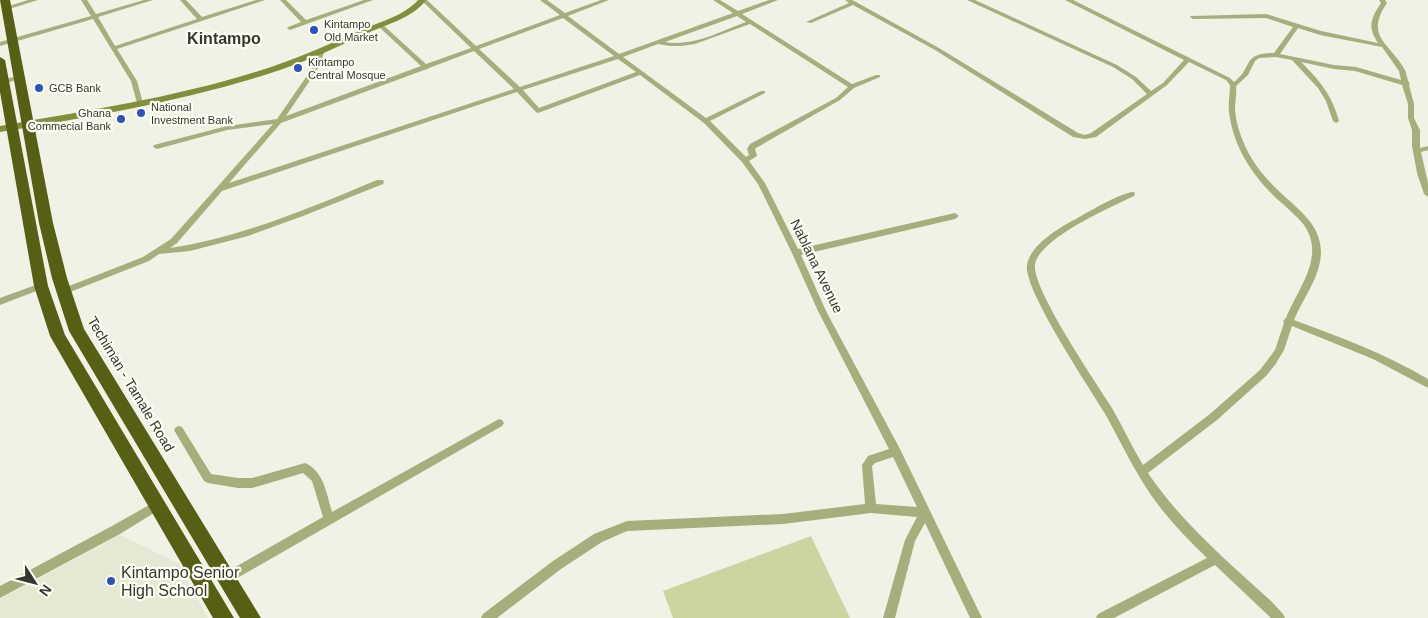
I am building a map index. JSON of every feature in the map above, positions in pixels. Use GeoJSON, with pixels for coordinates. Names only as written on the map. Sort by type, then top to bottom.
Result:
{"type":"FeatureCollection","features":[{"type":"Feature","properties":{"kind":"highway","name":"Techiman - Tamale Road"},"geometry":{"type":"LineString","coordinates":[[6,4],[5,62],[7,81],[13,127],[41,286],[66,352],[224,618]]}},
{"type":"Feature","properties":{"kind":"highway","name":"Techiman - Tamale Road"},"geometry":{"type":"LineString","coordinates":[[13,127],[47,233],[61,286],[77,331],[251,618]]}},
{"type":"Feature","properties":{"kind":"highway"},"geometry":{"type":"LineString","coordinates":[[41,286],[61,286]]}},
{"type":"Feature","properties":{"kind":"highway"},"geometry":{"type":"LineString","coordinates":[[158,505],[176,494]]}},
{"type":"Feature","properties":{"kind":"main road"},"geometry":{"type":"LineString","coordinates":[[13,127],[140,104],[266,72],[380,25],[417,6],[423,0]]}},
{"type":"Feature","properties":{"kind":"street"},"geometry":{"type":"LineString","coordinates":[[6,4],[35,0]]}},
{"type":"Feature","properties":{"kind":"street"},"geometry":{"type":"LineString","coordinates":[[84,0],[134,81],[140,104]]}},
{"type":"Feature","properties":{"kind":"street"},"geometry":{"type":"LineString","coordinates":[[6,42],[150,0]]}},
{"type":"Feature","properties":{"kind":"street"},"geometry":{"type":"LineString","coordinates":[[183,0],[201,20]]}},
{"type":"Feature","properties":{"kind":"street"},"geometry":{"type":"LineString","coordinates":[[114,48],[262,0]]}},
{"type":"Feature","properties":{"kind":"street"},"geometry":{"type":"LineString","coordinates":[[283,0],[305,23]]}},
{"type":"Feature","properties":{"kind":"street"},"geometry":{"type":"LineString","coordinates":[[290,28],[370,0]]}},
{"type":"Feature","properties":{"kind":"street"},"geometry":{"type":"LineString","coordinates":[[423,0],[476,48],[538,111],[641,72]]}},
{"type":"Feature","properties":{"kind":"street","name":"Nablana Avenue"},"geometry":{"type":"LineString","coordinates":[[543,0],[706,121],[745,160],[761,183],[822,311],[896,452],[976,618]]}},
{"type":"Feature","properties":{"kind":"street"},"geometry":{"type":"LineString","coordinates":[[157,147],[227,128],[279,121],[606,0]]}},
{"type":"Feature","properties":{"kind":"street"},"geometry":{"type":"LineString","coordinates":[[716,0],[852,87]]}},
{"type":"Feature","properties":{"kind":"street"},"geometry":{"type":"LineString","coordinates":[[219,189],[620,56],[775,0]]}},
{"type":"Feature","properties":{"kind":"street"},"geometry":{"type":"LineString","coordinates":[[970,0],[1115,66],[1134,78],[1151,94]]}},
{"type":"Feature","properties":{"kind":"street"},"geometry":{"type":"LineString","coordinates":[[1068,0],[1228,79],[1233,84],[1232,108],[1234,129],[1243,153],[1258,176],[1306,220],[1314,234],[1316,257],[1311,276],[1287,322],[1282,346],[1261,376],[1201,429],[1142,472]]}},
{"type":"Feature","properties":{"kind":"street"},"geometry":{"type":"LineString","coordinates":[[1382,0],[1384,3],[1376,16],[1373,28],[1375,34],[1402,71],[1407,84],[1411,104],[1411,118],[1416,130],[1417,151],[1428,194]]}},
{"type":"Feature","properties":{"kind":"street"},"geometry":{"type":"LineString","coordinates":[[809,22],[851,2],[937,49],[1076,135],[1085,137],[1093,136],[1151,94],[1174,75],[1188,58]]}},
{"type":"Feature","properties":{"kind":"street"},"geometry":{"type":"LineString","coordinates":[[1193,18],[1229,18],[1256,15],[1282,20],[1356,42],[1384,46]]}},
{"type":"Feature","properties":{"kind":"street"},"geometry":{"type":"LineString","coordinates":[[658,42],[671,46],[685,46],[750,22]]}},
{"type":"Feature","properties":{"kind":"street"},"geometry":{"type":"LineString","coordinates":[[380,25],[426,68]]}},
{"type":"Feature","properties":{"kind":"street"},"geometry":{"type":"LineString","coordinates":[[1276,55],[1286,44],[1288,35],[1297,26]]}},
{"type":"Feature","properties":{"kind":"street"},"geometry":{"type":"LineString","coordinates":[[61,286],[110,275],[161,252],[174,241],[279,121],[316,66],[322,50]]}},
{"type":"Feature","properties":{"kind":"street"},"geometry":{"type":"LineString","coordinates":[[1233,84],[1243,79],[1253,58],[1257,54],[1276,55],[1295,60],[1356,69],[1407,84]]}},
{"type":"Feature","properties":{"kind":"street"},"geometry":{"type":"LineString","coordinates":[[1295,60],[1322,87],[1330,100],[1336,121]]}},
{"type":"Feature","properties":{"kind":"street"},"geometry":{"type":"LineString","coordinates":[[745,160],[753,156],[751,149],[753,146],[838,99],[852,87],[878,76]]}},
{"type":"Feature","properties":{"kind":"street"},"geometry":{"type":"LineString","coordinates":[[706,121],[763,92]]}},
{"type":"Feature","properties":{"kind":"street"},"geometry":{"type":"LineString","coordinates":[[1417,151],[1428,148]]}},
{"type":"Feature","properties":{"kind":"street"},"geometry":{"type":"LineString","coordinates":[[161,252],[207,246],[229,239],[309,212],[380,182]]}},
{"type":"Feature","properties":{"kind":"street"},"geometry":{"type":"LineString","coordinates":[[1131,194],[1070,226],[1040,250],[1032,265],[1032,273],[1045,305],[1142,472],[1178,520],[1215,559],[1279,618]]}},
{"type":"Feature","properties":{"kind":"street"},"geometry":{"type":"LineString","coordinates":[[796,253],[955,216]]}},
{"type":"Feature","properties":{"kind":"street"},"geometry":{"type":"LineString","coordinates":[[0,302],[41,286]]}},
{"type":"Feature","properties":{"kind":"street"},"geometry":{"type":"LineString","coordinates":[[1287,322],[1342,342],[1404,369],[1428,384]]}},
{"type":"Feature","properties":{"kind":"street"},"geometry":{"type":"LineString","coordinates":[[226,578],[499,423]]}},
{"type":"Feature","properties":{"kind":"street"},"geometry":{"type":"LineString","coordinates":[[179,430],[208,478],[238,483],[252,482],[306,468],[316,478],[329,518]]}},
{"type":"Feature","properties":{"kind":"street"},"geometry":{"type":"LineString","coordinates":[[871,508],[867,465],[872,459],[896,452]]}},
{"type":"Feature","properties":{"kind":"street"},"geometry":{"type":"LineString","coordinates":[[0,592],[116,530],[158,505]]}},
{"type":"Feature","properties":{"kind":"street"},"geometry":{"type":"LineString","coordinates":[[487,618],[557,565],[598,538],[627,526],[783,520],[871,508],[925,513],[910,540],[889,618]]}},
{"type":"Feature","properties":{"kind":"street"},"geometry":{"type":"LineString","coordinates":[[1102,618],[1215,559]]}},
{"type":"Feature","properties":{"kind":"shaded area","name":"Kintampo Senior High School"},"geometry":{"type":"Polygon","coordinates":[[[120,535],[178,563],[208,618],[0,618],[0,599],[120,535]]]}},
{"type":"Feature","properties":{"kind":"green space"},"geometry":{"type":"Polygon","coordinates":[[[811,536],[850,618],[673,618],[663,591],[811,536]]]}},
{"type":"Feature","properties":{"kind":"place","name":"Kintampo Old Market"},"geometry":{"type":"Point","coordinates":[314,30]}},
{"type":"Feature","properties":{"kind":"place","name":"Kintampo Central Mosque"},"geometry":{"type":"Point","coordinates":[298,68]}},
{"type":"Feature","properties":{"kind":"place","name":"GCB Bank"},"geometry":{"type":"Point","coordinates":[39,88]}},
{"type":"Feature","properties":{"kind":"place","name":"National Investment Bank"},"geometry":{"type":"Point","coordinates":[141,113]}},
{"type":"Feature","properties":{"kind":"place","name":"Ghana Commecial Bank"},"geometry":{"type":"Point","coordinates":[121,119]}},
{"type":"Feature","properties":{"kind":"place","name":"Kintampo Senior High School"},"geometry":{"type":"Point","coordinates":[111,581]}},
{"type":"Feature","properties":{"kind":"district","name":"Kintampo"},"geometry":{"type":"Point","coordinates":[224,38]}}]}
